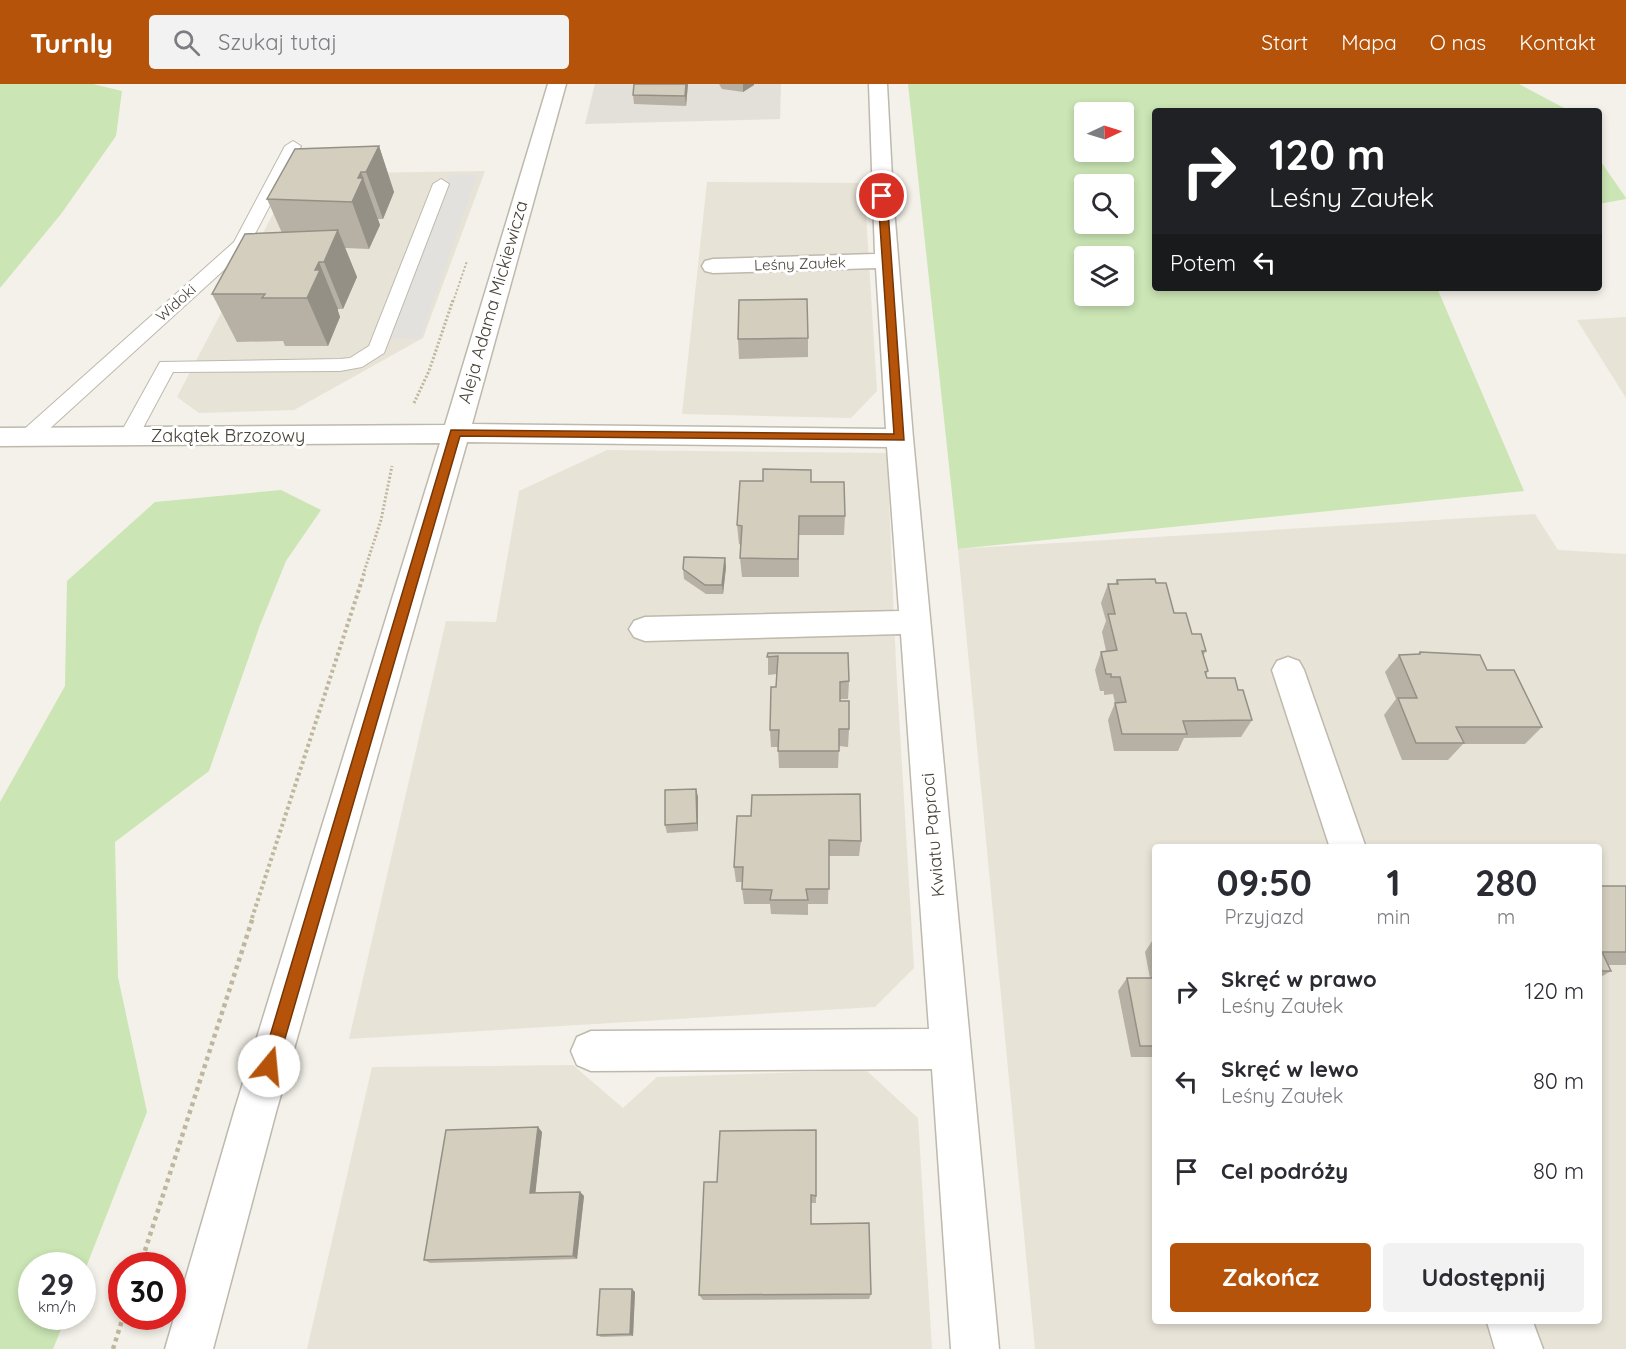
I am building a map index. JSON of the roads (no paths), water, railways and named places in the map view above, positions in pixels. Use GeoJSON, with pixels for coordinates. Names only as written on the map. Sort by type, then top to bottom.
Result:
{"type":"FeatureCollection","features":[{"type":"Feature","properties":{"kind":"street","name":"Aleja Adama Mickiewicza"},"geometry":{"type":"LineString","coordinates":[[189,1349],[255,1112],[385,680],[557,84]]}},
{"type":"Feature","properties":{"kind":"street"},"geometry":{"type":"LineString","coordinates":[[455,432],[900,438],[887,261],[878,84]]}},
{"type":"Feature","properties":{"kind":"street","name":"Leśny Zaułek"},"geometry":{"type":"LineString","coordinates":[[713,266],[887,261]]}},
{"type":"Feature","properties":{"kind":"street","name":"Zakątek Brzozowy"},"geometry":{"type":"LineString","coordinates":[[0,437],[398,436],[455,432]]}},
{"type":"Feature","properties":{"kind":"street","name":"Kwiatu Paproci"},"geometry":{"type":"LineString","coordinates":[[900,438],[975,1349]]}},
{"type":"Feature","properties":{"kind":"street"},"geometry":{"type":"LineString","coordinates":[[645,629],[915,622]]}},
{"type":"Feature","properties":{"kind":"street"},"geometry":{"type":"LineString","coordinates":[[1288,670],[1347,844]]}},
{"type":"Feature","properties":{"kind":"street"},"geometry":{"type":"LineString","coordinates":[[591,1051],[950,1049]]}},
{"type":"Feature","properties":{"kind":"street"},"geometry":{"type":"LineString","coordinates":[[1511,1324],[1519,1349]]}},
{"type":"Feature","properties":{"kind":"lane","name":"Widoki"},"geometry":{"type":"LineString","coordinates":[[28,437],[241,245],[293,146]]}},
{"type":"Feature","properties":{"kind":"lane"},"geometry":{"type":"LineString","coordinates":[[129,436],[167,366],[340,365],[355,363],[377,349],[441,184]]}}]}
